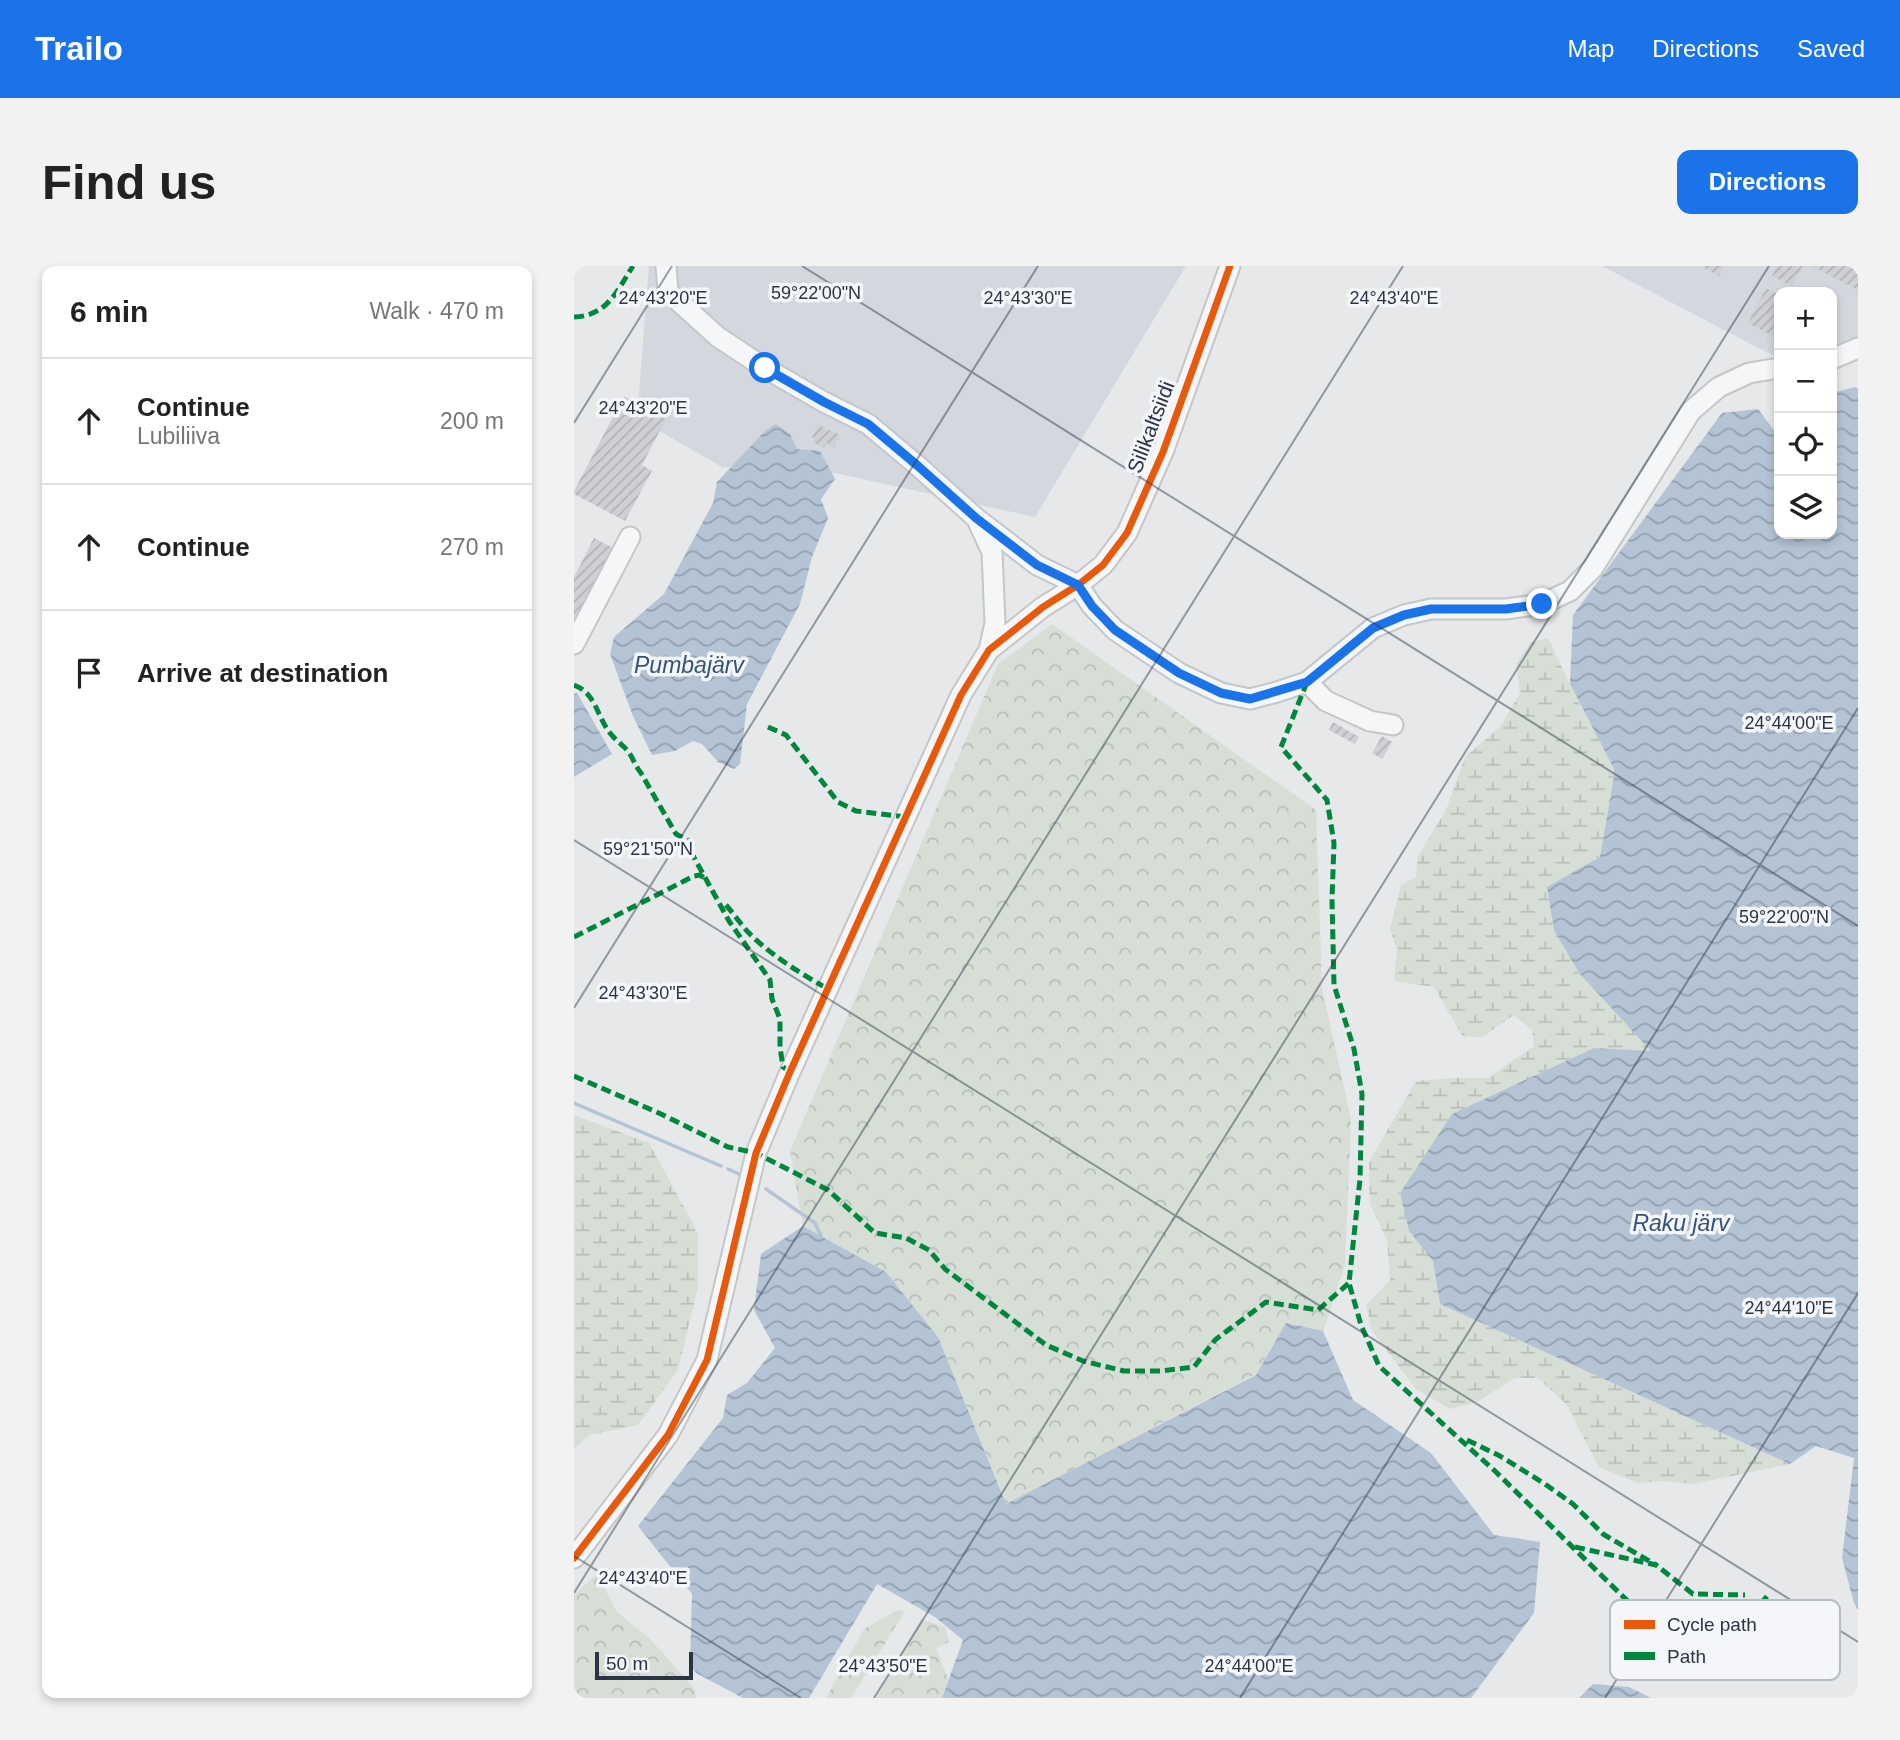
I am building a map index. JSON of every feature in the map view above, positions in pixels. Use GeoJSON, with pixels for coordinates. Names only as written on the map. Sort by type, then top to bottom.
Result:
{"type":"FeatureCollection","features":[{"type":"Feature","properties":{"kind":"street"},"geometry":{"type":"LineString","coordinates":[[666,266],[668,292],[718,337],[765,368],[868,424],[976,518],[1037,565],[1078,585],[1092,606],[1115,630],[1179,673],[1221,693],[1250,699],[1307,682],[1373,628],[1404,615],[1431,609],[1506,609],[1542,604],[1570,591],[1593,568],[1691,411],[1719,387],[1749,373],[1774,369]]}},
{"type":"Feature","properties":{"kind":"street","name":"Silikaltsiidi"},"geometry":{"type":"LineString","coordinates":[[989,650],[1043,607],[1103,565],[1127,533],[1163,452],[1230,266]]}},
{"type":"Feature","properties":{"kind":"street"},"geometry":{"type":"LineString","coordinates":[[1837,357],[1858,348]]}},
{"type":"Feature","properties":{"kind":"street"},"geometry":{"type":"LineString","coordinates":[[574,1558],[667,1435],[707,1360],[756,1153],[961,695],[989,650],[995,623],[992,552],[976,518]]}},
{"type":"Feature","properties":{"kind":"street"},"geometry":{"type":"LineString","coordinates":[[574,644],[630,537]]}},
{"type":"Feature","properties":{"kind":"street"},"geometry":{"type":"LineString","coordinates":[[1307,682],[1326,701],[1370,721],[1393,725]]}},
{"type":"Feature","properties":{"kind":"shaded area"},"geometry":{"type":"Polygon","coordinates":[[[649,266],[1186,266],[1035,517],[835,473],[722,467],[637,418],[649,266]]]}},
{"type":"Feature","properties":{"kind":"shaded area"},"geometry":{"type":"Polygon","coordinates":[[[1602,266],[1858,266],[1858,348],[1837,357],[1837,287],[1774,287],[1774,356],[1602,266]]]}},
{"type":"Feature","properties":{"kind":"green space"},"geometry":{"type":"Polygon","coordinates":[[[1052,624],[1316,810],[1322,988],[1351,1119],[1345,1265],[1323,1331],[1286,1323],[1256,1374],[1006,1504],[938,1337],[886,1272],[803,1226],[790,1151],[998,664],[1052,624]]]}},
{"type":"Feature","properties":{"kind":"green space"},"geometry":{"type":"Polygon","coordinates":[[[1548,638],[1615,771],[1600,857],[1548,887],[1579,973],[1652,1051],[1594,1048],[1453,1114],[1400,1193],[1409,1231],[1433,1261],[1440,1304],[1790,1464],[1693,1484],[1662,1481],[1638,1483],[1599,1467],[1566,1404],[1538,1378],[1515,1378],[1477,1402],[1450,1409],[1416,1389],[1372,1331],[1366,1305],[1390,1280],[1387,1240],[1370,1204],[1369,1162],[1416,1081],[1488,1078],[1534,1046],[1532,1030],[1514,1015],[1482,1037],[1463,1037],[1434,987],[1394,981],[1397,950],[1390,929],[1401,885],[1416,877],[1418,856],[1446,810],[1465,757],[1500,727],[1520,693],[1516,664],[1530,643],[1548,638]]]}},
{"type":"Feature","properties":{"kind":"green space"},"geometry":{"type":"Polygon","coordinates":[[[574,1115],[649,1143],[698,1233],[698,1287],[678,1370],[638,1425],[589,1435],[574,1449],[574,1115]]]}},
{"type":"Feature","properties":{"kind":"green space"},"geometry":{"type":"Polygon","coordinates":[[[597,1574],[617,1612],[651,1640],[694,1688],[697,1698],[574,1698],[574,1595],[597,1574]]]}},
{"type":"Feature","properties":{"kind":"green space"},"geometry":{"type":"Polygon","coordinates":[[[897,1610],[905,1611],[851,1698],[826,1698],[864,1629],[897,1610]]]}},
{"type":"Feature","properties":{"kind":"green space"},"geometry":{"type":"Polygon","coordinates":[[[921,1619],[945,1627],[949,1642],[936,1648],[948,1679],[942,1698],[876,1698],[921,1619]]]}},
{"type":"Feature","properties":{"kind":"water","name":"Raku järv"},"geometry":{"type":"Polygon","coordinates":[[[1855,387],[1858,389],[1858,1610],[1842,1558],[1854,1458],[1816,1446],[1790,1464],[1440,1304],[1433,1261],[1409,1231],[1400,1193],[1452,1114],[1594,1048],[1651,1051],[1579,973],[1554,930],[1547,887],[1600,857],[1615,771],[1570,684],[1573,615],[1722,413],[1758,409],[1774,430],[1774,539],[1837,539],[1837,392],[1855,387]]]}},
{"type":"Feature","properties":{"kind":"water","name":"Pumbajärv"},"geometry":{"type":"Polygon","coordinates":[[[776,424],[790,434],[797,449],[820,451],[835,479],[821,499],[828,518],[812,557],[800,604],[747,704],[740,764],[734,769],[718,762],[702,744],[693,741],[675,751],[652,755],[633,716],[610,654],[614,637],[664,594],[713,503],[717,482],[765,431],[776,424]]]}},
{"type":"Feature","properties":{"kind":"water","name":"Pumbajärv"},"geometry":{"type":"Polygon","coordinates":[[[577,693],[612,754],[574,777],[574,694],[577,693]]]}},
{"type":"Feature","properties":{"kind":"water"},"geometry":{"type":"Polygon","coordinates":[[[803,1226],[886,1272],[938,1337],[1006,1504],[1256,1375],[1286,1323],[1323,1331],[1353,1400],[1431,1453],[1494,1535],[1540,1542],[1534,1613],[1471,1698],[942,1698],[963,1640],[935,1617],[877,1584],[809,1698],[743,1698],[696,1673],[690,1665],[692,1594],[638,1526],[723,1418],[727,1395],[747,1383],[775,1348],[754,1310],[761,1254],[803,1226]]]}},
{"type":"Feature","properties":{"kind":"water"},"geometry":{"type":"Polygon","coordinates":[[[1593,1684],[1629,1687],[1651,1698],[1579,1698],[1593,1684]]]}},
{"type":"Feature","properties":{"kind":"building"},"geometry":{"type":"Polygon","coordinates":[[[1701,266],[1724,266],[1719,276],[1701,266]]]}},
{"type":"Feature","properties":{"kind":"building"},"geometry":{"type":"Polygon","coordinates":[[[1777,266],[1803,266],[1792,286],[1772,276],[1777,266]]]}},
{"type":"Feature","properties":{"kind":"building"},"geometry":{"type":"Polygon","coordinates":[[[1812,266],[1858,266],[1858,290],[1812,266]]]}},
{"type":"Feature","properties":{"kind":"building"},"geometry":{"type":"Polygon","coordinates":[[[1766,288],[1774,292],[1774,336],[1748,323],[1766,288]]]}},
{"type":"Feature","properties":{"kind":"building"},"geometry":{"type":"Polygon","coordinates":[[[624,396],[666,419],[642,465],[652,471],[625,521],[574,494],[624,396]]]}},
{"type":"Feature","properties":{"kind":"building"},"geometry":{"type":"Polygon","coordinates":[[[818,425],[840,435],[834,447],[826,443],[824,447],[813,443],[815,439],[812,437],[818,425]]]}},
{"type":"Feature","properties":{"kind":"building"},"geometry":{"type":"Polygon","coordinates":[[[594,538],[617,550],[574,634],[574,577],[594,538]]]}},
{"type":"Feature","properties":{"kind":"building"},"geometry":{"type":"Polygon","coordinates":[[[1333,722],[1359,737],[1355,744],[1329,730],[1333,722]]]}},
{"type":"Feature","properties":{"kind":"building"},"geometry":{"type":"Polygon","coordinates":[[[1382,736],[1392,742],[1382,759],[1372,753],[1382,736]]]}},
{"type":"Feature","properties":{"kind":"waterway"},"geometry":{"type":"LineString","coordinates":[[574,1103],[721,1166]]}},
{"type":"Feature","properties":{"kind":"waterway"},"geometry":{"type":"LineString","coordinates":[[728,1169],[739,1174]]}},
{"type":"Feature","properties":{"kind":"waterway"},"geometry":{"type":"LineString","coordinates":[[766,1189],[815,1223],[821,1236]]}},
{"type":"Feature","properties":{"kind":"marked path"},"geometry":{"type":"LineString","coordinates":[[574,317],[585,316],[603,307],[616,293],[633,266]]}},
{"type":"Feature","properties":{"kind":"marked path"},"geometry":{"type":"LineString","coordinates":[[1307,682],[1281,747],[1327,800],[1334,843],[1334,985],[1354,1049],[1362,1094],[1360,1179],[1349,1283],[1361,1325],[1379,1366],[1496,1472],[1627,1600]]}},
{"type":"Feature","properties":{"kind":"marked path"},"geometry":{"type":"LineString","coordinates":[[574,685],[592,699],[610,733],[626,748],[676,834],[694,847],[691,852],[729,921],[770,980],[772,999],[780,1019],[783,1067],[790,1072]]}},
{"type":"Feature","properties":{"kind":"marked path"},"geometry":{"type":"LineString","coordinates":[[768,727],[786,735],[838,802],[856,811],[906,817]]}},
{"type":"Feature","properties":{"kind":"marked path"},"geometry":{"type":"LineString","coordinates":[[574,937],[694,876],[700,875],[707,880]]}},
{"type":"Feature","properties":{"kind":"marked path"},"geometry":{"type":"LineString","coordinates":[[726,905],[765,948],[828,989]]}},
{"type":"Feature","properties":{"kind":"marked path"},"geometry":{"type":"LineString","coordinates":[[574,1076],[728,1147],[756,1153],[828,1190],[875,1233],[906,1238],[929,1250],[945,1269],[1046,1345],[1083,1361],[1124,1371],[1161,1371],[1194,1367],[1215,1340],[1266,1302],[1318,1310],[1349,1283]]}},
{"type":"Feature","properties":{"kind":"marked path"},"geometry":{"type":"LineString","coordinates":[[1467,1440],[1500,1456],[1545,1484],[1573,1504],[1603,1534],[1656,1565]]}},
{"type":"Feature","properties":{"kind":"marked path"},"geometry":{"type":"LineString","coordinates":[[1575,1547],[1656,1565],[1693,1594],[1745,1595]]}},
{"type":"Feature","properties":{"kind":"marked path"},"geometry":{"type":"LineString","coordinates":[[1764,1600],[1770,1593]]}},
{"type":"Feature","properties":{"kind":"cycle path"},"geometry":{"type":"LineString","coordinates":[[574,1558],[668,1435],[707,1360],[756,1153],[961,695],[989,650],[1043,607],[1103,565],[1127,533],[1163,452],[1230,266]]}},
{"type":"Feature","properties":{"kind":"route"},"geometry":{"type":"LineString","coordinates":[[765,368],[868,424],[976,518],[1037,565],[1078,585],[1092,606],[1115,630],[1179,673],[1221,693],[1250,699],[1307,682],[1373,628],[1404,615],[1431,609],[1506,609],[1542,604]]}}]}
